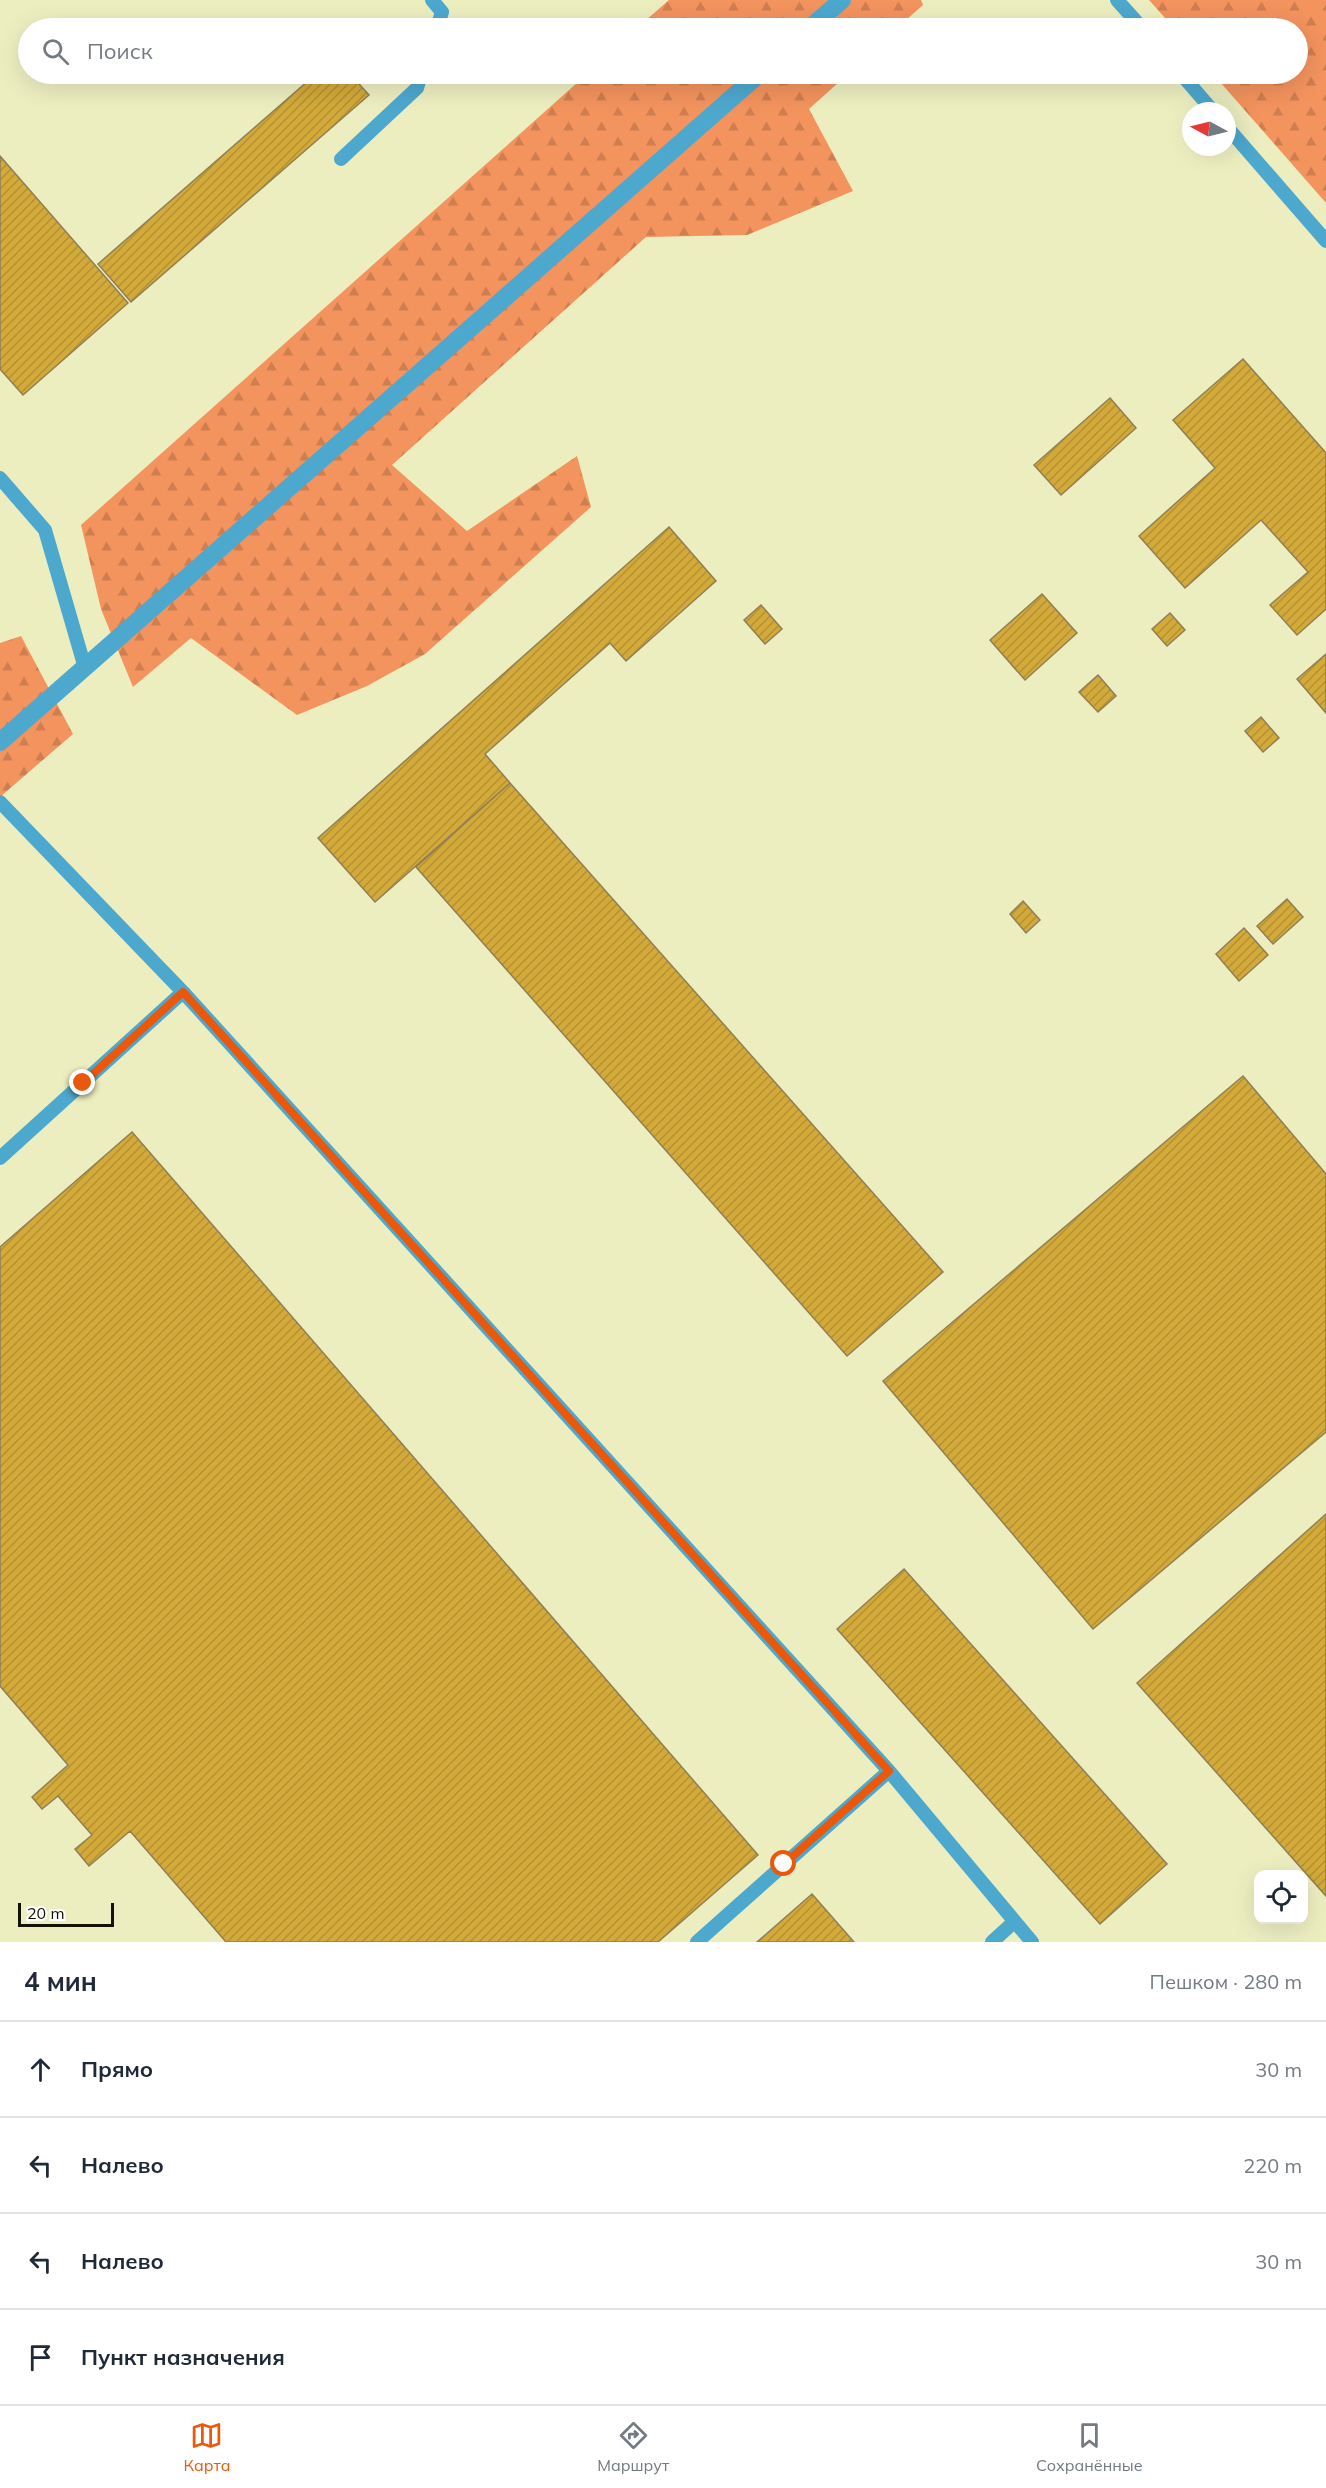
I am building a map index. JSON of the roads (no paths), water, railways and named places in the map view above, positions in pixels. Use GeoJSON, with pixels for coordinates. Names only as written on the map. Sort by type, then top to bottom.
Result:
{"type":"FeatureCollection","features":[{"type":"Feature","properties":{"kind":"street"},"geometry":{"type":"LineString","coordinates":[[821,18],[842,0]]}},
{"type":"Feature","properties":{"kind":"street"},"geometry":{"type":"LineString","coordinates":[[0,742],[748,84]]}},
{"type":"Feature","properties":{"kind":"lane"},"geometry":{"type":"LineString","coordinates":[[432,0],[442,12],[440,18]]}},
{"type":"Feature","properties":{"kind":"lane"},"geometry":{"type":"LineString","coordinates":[[1117,0],[1133,18]]}},
{"type":"Feature","properties":{"kind":"lane"},"geometry":{"type":"LineString","coordinates":[[340,159],[417,88],[418,84]]}},
{"type":"Feature","properties":{"kind":"lane"},"geometry":{"type":"LineString","coordinates":[[1190,84],[1205,102]]}},
{"type":"Feature","properties":{"kind":"lane"},"geometry":{"type":"LineString","coordinates":[[1236,137],[1326,242]]}},
{"type":"Feature","properties":{"kind":"lane"},"geometry":{"type":"LineString","coordinates":[[0,478],[45,530],[85,668]]}},
{"type":"Feature","properties":{"kind":"lane"},"geometry":{"type":"LineString","coordinates":[[0,802],[183,992],[889,1771],[1032,1942]]}},
{"type":"Feature","properties":{"kind":"lane"},"geometry":{"type":"LineString","coordinates":[[0,1158],[183,992]]}},
{"type":"Feature","properties":{"kind":"lane"},"geometry":{"type":"LineString","coordinates":[[698,1942],[889,1771]]}},
{"type":"Feature","properties":{"kind":"lane"},"geometry":{"type":"LineString","coordinates":[[992,1942],[1014,1922]]}}]}
